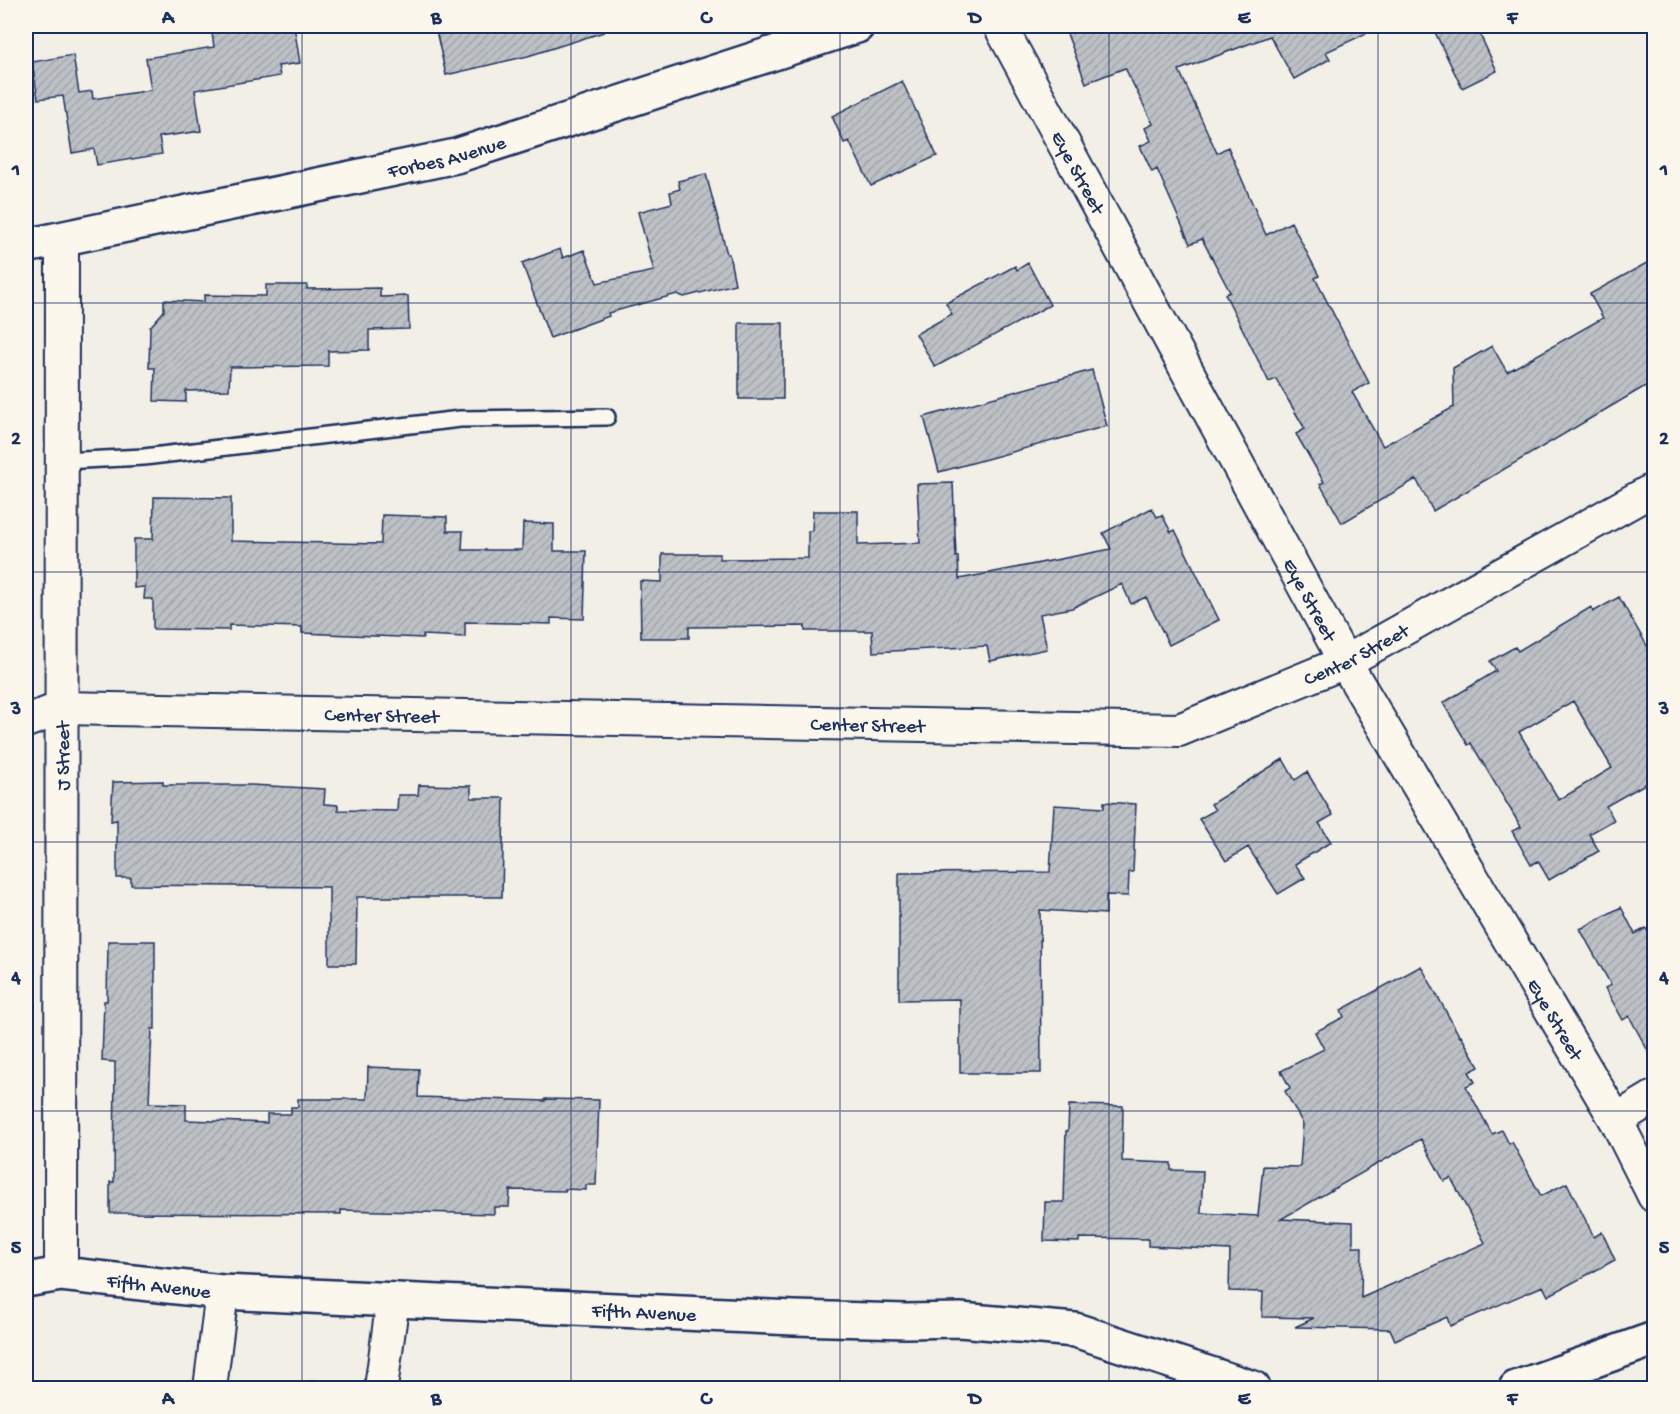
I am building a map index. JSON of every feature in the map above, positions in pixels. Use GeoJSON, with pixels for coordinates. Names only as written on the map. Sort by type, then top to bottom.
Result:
{"type":"FeatureCollection","features":[{"type":"Feature","properties":{"kind":"street","name":"Forbes Avenue"},"geometry":{"type":"LineString","coordinates":[[26,246],[456,156],[857,26]]}},
{"type":"Feature","properties":{"kind":"street","name":"Eye Street"},"geometry":{"type":"LineString","coordinates":[[1000,26],[1345,662],[1616,1119],[1654,1196]]}},
{"type":"Feature","properties":{"kind":"street","name":"J Street"},"geometry":{"type":"LineString","coordinates":[[61,1274],[62,239]]}},
{"type":"Feature","properties":{"kind":"street","name":"Center Street"},"geometry":{"type":"LineString","coordinates":[[26,721],[62,708],[1179,730],[1345,662],[1654,489]]}},
{"type":"Feature","properties":{"kind":"street"},"geometry":{"type":"LineString","coordinates":[[1616,1119],[1654,1097]]}},
{"type":"Feature","properties":{"kind":"street","name":"Fifth Avenue"},"geometry":{"type":"LineString","coordinates":[[26,1280],[61,1274],[222,1292],[794,1318],[960,1320],[1075,1330],[1253,1389]]}},
{"type":"Feature","properties":{"kind":"street"},"geometry":{"type":"LineString","coordinates":[[210,1389],[222,1292]]}},
{"type":"Feature","properties":{"kind":"street"},"geometry":{"type":"LineString","coordinates":[[381,1389],[393,1299]]}},
{"type":"Feature","properties":{"kind":"street"},"geometry":{"type":"LineString","coordinates":[[1516,1389],[1654,1339]]}},
{"type":"Feature","properties":{"kind":"lane"},"geometry":{"type":"LineString","coordinates":[[62,461],[144,457],[460,419],[607,417]]}},
{"type":"Feature","properties":{"kind":"building"},"geometry":{"type":"Polygon","coordinates":[[[211,26],[294,26],[300,63],[278,66],[280,76],[195,90],[201,131],[159,137],[162,154],[97,165],[94,149],[72,153],[63,96],[38,99],[32,62],[73,55],[79,93],[92,91],[93,99],[151,90],[146,58],[214,47],[211,26]]]}},
{"type":"Feature","properties":{"kind":"building"},"geometry":{"type":"Polygon","coordinates":[[[435,26],[603,26],[604,32],[528,56],[446,75],[435,26]]]}},
{"type":"Feature","properties":{"kind":"building"},"geometry":{"type":"Polygon","coordinates":[[[1064,26],[1382,26],[1326,52],[1330,59],[1294,79],[1270,36],[1179,70],[1217,153],[1228,147],[1266,235],[1291,222],[1319,276],[1315,278],[1369,383],[1352,392],[1383,446],[1454,407],[1453,368],[1492,346],[1507,372],[1603,318],[1590,294],[1654,259],[1654,381],[1433,511],[1416,479],[1342,523],[1320,484],[1324,482],[1296,434],[1305,429],[1276,379],[1269,382],[1225,294],[1230,292],[1202,239],[1190,244],[1157,169],[1152,172],[1140,146],[1151,141],[1145,128],[1153,124],[1125,68],[1086,83],[1064,26]]]}},
{"type":"Feature","properties":{"kind":"building"},"geometry":{"type":"Polygon","coordinates":[[[1432,26],[1476,26],[1497,71],[1462,88],[1432,26]]]}},
{"type":"Feature","properties":{"kind":"building"},"geometry":{"type":"Polygon","coordinates":[[[902,81],[937,156],[871,186],[849,141],[844,143],[832,116],[902,81]]]}},
{"type":"Feature","properties":{"kind":"building"},"geometry":{"type":"Polygon","coordinates":[[[706,174],[727,254],[729,254],[735,284],[684,297],[677,294],[608,313],[609,316],[550,338],[522,263],[560,249],[563,258],[584,250],[597,283],[654,271],[638,212],[672,203],[670,192],[680,189],[678,181],[706,174]]]}},
{"type":"Feature","properties":{"kind":"building"},"geometry":{"type":"Polygon","coordinates":[[[1028,263],[1050,305],[935,367],[916,334],[952,314],[946,303],[1015,266],[1017,270],[1028,263]]]}},
{"type":"Feature","properties":{"kind":"building"},"geometry":{"type":"Polygon","coordinates":[[[266,285],[307,285],[307,289],[380,288],[380,297],[408,296],[409,329],[369,330],[369,350],[328,351],[328,366],[230,367],[229,390],[186,391],[186,402],[154,401],[155,368],[149,368],[150,327],[164,311],[164,300],[204,302],[204,295],[266,296],[266,285]]]}},
{"type":"Feature","properties":{"kind":"building"},"geometry":{"type":"Polygon","coordinates":[[[739,323],[783,323],[783,399],[739,399],[739,323]]]}},
{"type":"Feature","properties":{"kind":"building"},"geometry":{"type":"Polygon","coordinates":[[[1092,370],[1107,426],[939,472],[924,417],[1092,370]]]}},
{"type":"Feature","properties":{"kind":"building"},"geometry":{"type":"Polygon","coordinates":[[[953,483],[959,579],[1111,549],[1103,533],[1152,508],[1157,517],[1162,515],[1171,532],[1175,530],[1219,620],[1169,645],[1146,597],[1131,604],[1122,584],[1072,608],[1040,614],[1047,649],[990,661],[987,646],[873,652],[872,631],[805,631],[805,626],[689,627],[689,638],[641,638],[640,581],[662,582],[662,554],[720,554],[720,559],[808,558],[808,531],[812,531],[813,511],[858,511],[858,545],[920,543],[917,484],[953,483]]]}},
{"type":"Feature","properties":{"kind":"building"},"geometry":{"type":"Polygon","coordinates":[[[154,497],[231,498],[231,541],[381,544],[382,515],[447,517],[447,531],[463,531],[462,550],[522,550],[523,523],[554,524],[554,551],[586,551],[584,619],[551,618],[551,624],[465,622],[465,637],[423,635],[423,638],[302,633],[302,627],[229,625],[229,630],[153,629],[153,599],[144,599],[145,587],[134,588],[134,539],[153,539],[154,497]]]}},
{"type":"Feature","properties":{"kind":"building"},"geometry":{"type":"Polygon","coordinates":[[[1619,597],[1654,658],[1654,779],[1606,806],[1614,820],[1589,834],[1599,851],[1549,880],[1538,861],[1531,865],[1512,831],[1521,827],[1471,743],[1468,745],[1443,703],[1496,671],[1490,661],[1515,647],[1518,651],[1591,607],[1593,612],[1619,597]],[[1573,701],[1519,732],[1559,800],[1612,768],[1573,701]]]}},
{"type":"Feature","properties":{"kind":"building"},"geometry":{"type":"Polygon","coordinates":[[[1283,759],[1295,780],[1307,772],[1333,815],[1319,823],[1331,842],[1295,864],[1305,878],[1278,894],[1248,847],[1226,861],[1199,819],[1215,810],[1211,804],[1283,759]]]}},
{"type":"Feature","properties":{"kind":"building"},"geometry":{"type":"Polygon","coordinates":[[[163,781],[163,785],[251,785],[325,789],[324,804],[338,805],[338,810],[397,811],[398,795],[418,795],[419,785],[471,786],[471,798],[504,798],[502,897],[357,897],[356,964],[329,964],[329,887],[131,885],[131,878],[117,878],[117,820],[111,821],[113,782],[163,781]]]}},
{"type":"Feature","properties":{"kind":"building"},"geometry":{"type":"Polygon","coordinates":[[[1104,802],[1136,804],[1133,872],[1129,872],[1128,896],[1106,895],[1106,914],[1040,910],[1041,1073],[960,1073],[960,999],[899,1000],[899,873],[1050,872],[1054,805],[1104,808],[1104,802]]]}},
{"type":"Feature","properties":{"kind":"building"},"geometry":{"type":"Polygon","coordinates":[[[1621,907],[1635,934],[1646,928],[1654,944],[1654,1062],[1629,1016],[1623,1020],[1605,988],[1611,985],[1580,929],[1621,907]]]}},
{"type":"Feature","properties":{"kind":"building"},"geometry":{"type":"Polygon","coordinates":[[[108,941],[155,941],[155,1029],[152,1029],[149,1103],[186,1104],[186,1120],[267,1123],[267,1114],[291,1114],[291,1107],[298,1107],[298,1099],[367,1099],[368,1067],[419,1069],[418,1097],[545,1101],[545,1099],[599,1100],[596,1185],[586,1185],[586,1190],[510,1190],[509,1207],[494,1207],[494,1214],[341,1210],[341,1214],[110,1213],[110,1182],[114,1182],[115,1062],[102,1061],[104,1001],[107,1001],[108,941]]]}},
{"type":"Feature","properties":{"kind":"building"},"geometry":{"type":"Polygon","coordinates":[[[1421,966],[1479,1067],[1469,1072],[1475,1082],[1466,1086],[1492,1134],[1502,1130],[1509,1144],[1512,1142],[1541,1196],[1567,1183],[1594,1237],[1602,1232],[1615,1260],[1548,1296],[1543,1286],[1450,1326],[1447,1317],[1395,1340],[1390,1329],[1295,1327],[1314,1318],[1262,1317],[1263,1292],[1229,1291],[1230,1250],[1148,1246],[1148,1239],[1079,1238],[1079,1242],[1044,1241],[1045,1202],[1064,1202],[1069,1105],[1123,1106],[1122,1161],[1171,1163],[1171,1170],[1203,1171],[1201,1213],[1258,1216],[1263,1166],[1300,1167],[1303,1124],[1285,1091],[1290,1088],[1281,1071],[1324,1049],[1315,1032],[1344,1017],[1341,1010],[1421,966]],[[1421,1139],[1281,1219],[1353,1222],[1353,1247],[1362,1247],[1361,1298],[1485,1243],[1451,1178],[1444,1181],[1421,1139]]]}},
{"type":"Feature","properties":{"kind":"waterway"},"geometry":{"type":"LineString","coordinates":[[309,1388],[313,1386],[315,1388]]}}]}
